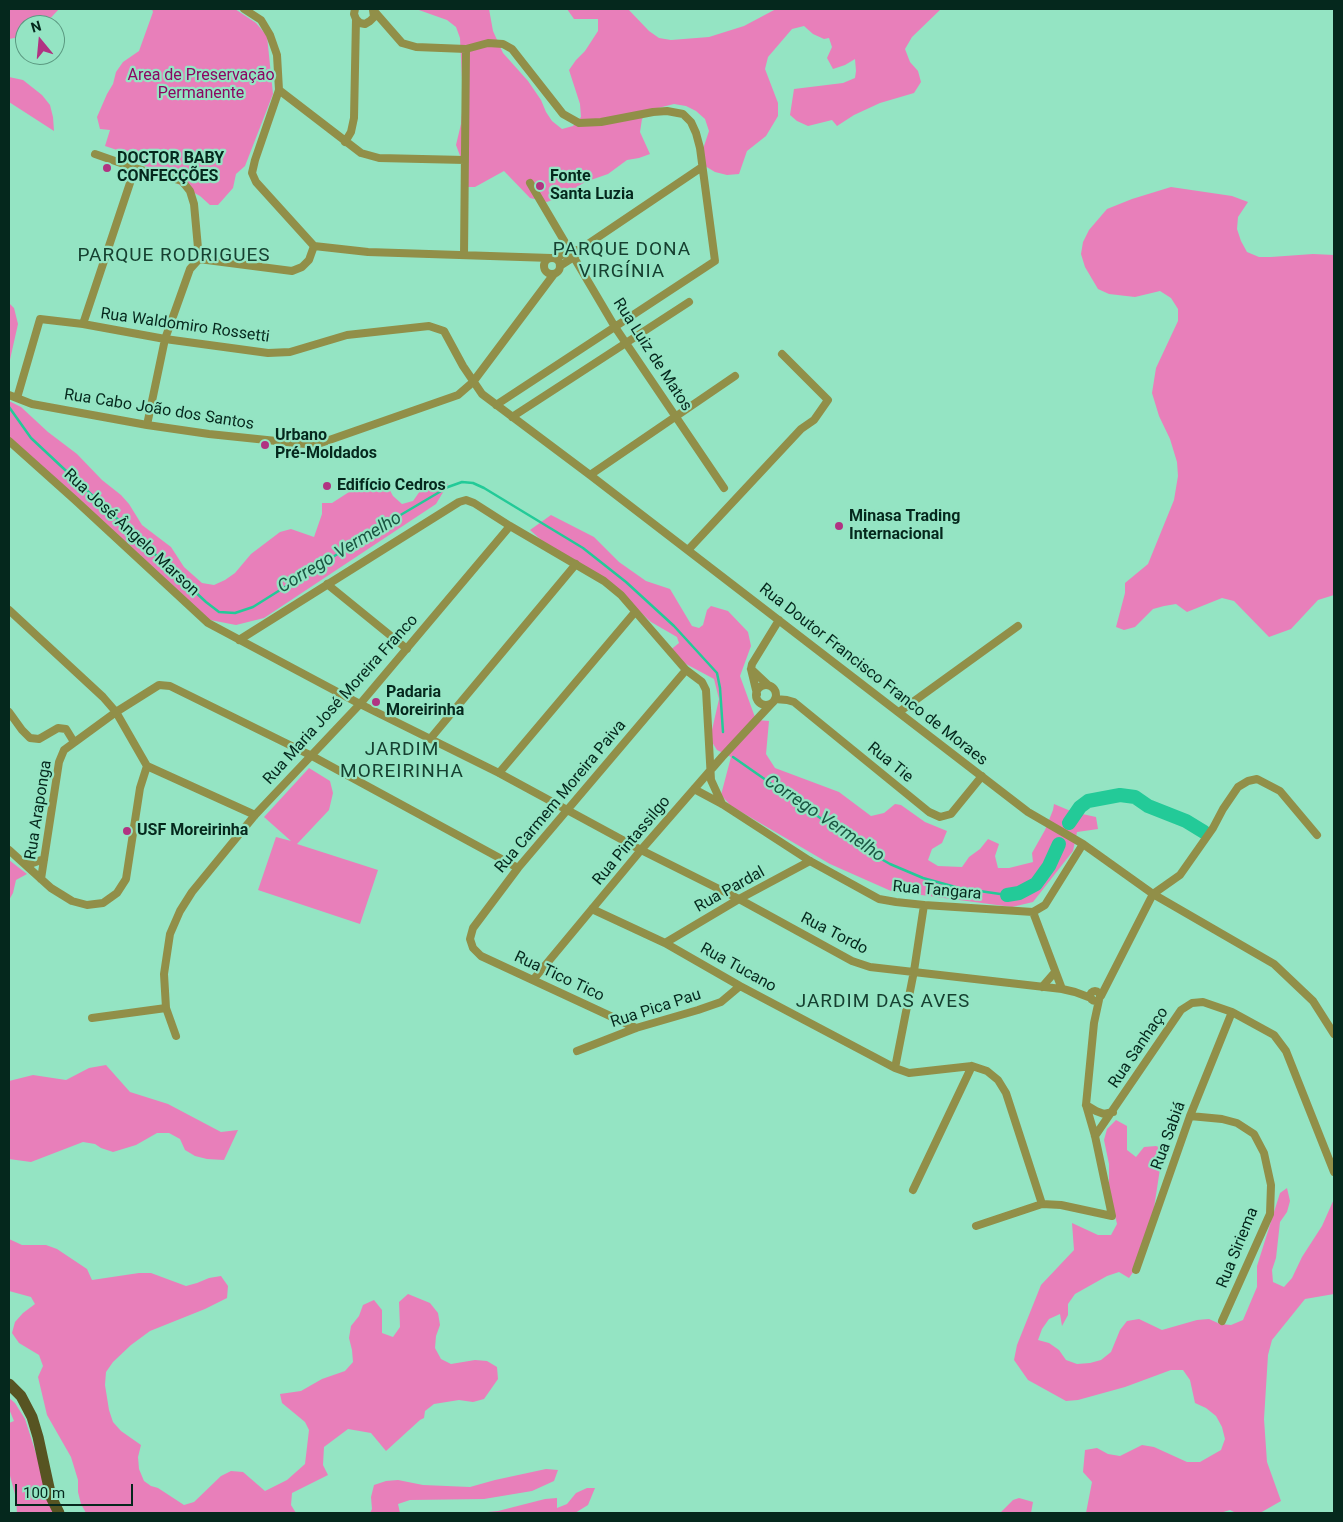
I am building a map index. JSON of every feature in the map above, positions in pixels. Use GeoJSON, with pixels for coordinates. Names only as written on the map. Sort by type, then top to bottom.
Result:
{"type":"FeatureCollection","features":[{"type":"Feature","properties":{"kind":"main road"},"geometry":{"type":"LineString","coordinates":[[9,1384],[21,1396],[32,1417],[51,1497],[59,1513]]}},
{"type":"Feature","properties":{"kind":"street"},"geometry":{"type":"LineString","coordinates":[[244,9],[261,20],[270,34],[277,55],[279,90],[252,172],[256,182],[314,246],[368,252],[535,258],[552,258],[573,254]]}},
{"type":"Feature","properties":{"kind":"street"},"geometry":{"type":"LineString","coordinates":[[345,142],[351,132],[354,118],[355,9]]}},
{"type":"Feature","properties":{"kind":"street"},"geometry":{"type":"LineString","coordinates":[[356,35],[374,17],[373,10]]}},
{"type":"Feature","properties":{"kind":"street"},"geometry":{"type":"LineString","coordinates":[[373,10],[402,43],[416,47],[466,49],[488,43],[503,44],[512,49],[563,114],[579,122],[600,122],[653,112],[683,114],[691,122],[696,133],[700,148],[715,261],[496,405]]}},
{"type":"Feature","properties":{"kind":"street"},"geometry":{"type":"LineString","coordinates":[[356,19],[360,23],[368,23],[391,31]]}},
{"type":"Feature","properties":{"kind":"street"},"geometry":{"type":"LineString","coordinates":[[464,255],[466,49]]}},
{"type":"Feature","properties":{"kind":"street"},"geometry":{"type":"LineString","coordinates":[[279,90],[360,153],[379,158],[465,160]]}},
{"type":"Feature","properties":{"kind":"street"},"geometry":{"type":"LineString","coordinates":[[95,154],[135,168],[182,181],[190,191],[194,204],[199,259],[190,269],[166,339],[147,425]]}},
{"type":"Feature","properties":{"kind":"street"},"geometry":{"type":"LineString","coordinates":[[535,258],[548,271],[557,273],[560,266],[573,254],[702,167]]}},
{"type":"Feature","properties":{"kind":"street"},"geometry":{"type":"LineString","coordinates":[[83,324],[135,168]]}},
{"type":"Feature","properties":{"kind":"street","name":"Rua Luiz de Matos"},"geometry":{"type":"LineString","coordinates":[[530,183],[615,327],[724,488]]}},
{"type":"Feature","properties":{"kind":"street"},"geometry":{"type":"LineString","coordinates":[[199,259],[292,271],[302,267],[309,260],[314,246]]}},
{"type":"Feature","properties":{"kind":"street"},"geometry":{"type":"LineString","coordinates":[[552,258],[560,263],[560,266]]}},
{"type":"Feature","properties":{"kind":"street"},"geometry":{"type":"LineString","coordinates":[[548,271],[547,260],[552,258]]}},
{"type":"Feature","properties":{"kind":"street","name":"Rua Cabo João dos Santos"},"geometry":{"type":"LineString","coordinates":[[9,395],[32,404],[147,425],[215,435],[315,444],[458,395],[473,382],[543,289],[548,271]]}},
{"type":"Feature","properties":{"kind":"street"},"geometry":{"type":"LineString","coordinates":[[512,417],[689,302]]}},
{"type":"Feature","properties":{"kind":"street","name":"Rua Waldomiro Rossetti"},"geometry":{"type":"LineString","coordinates":[[17,398],[40,319],[268,353],[290,352],[347,335],[429,326],[444,331],[473,382]]}},
{"type":"Feature","properties":{"kind":"street"},"geometry":{"type":"LineString","coordinates":[[688,550],[801,428],[814,420],[828,400],[782,354]]}},
{"type":"Feature","properties":{"kind":"street"},"geometry":{"type":"LineString","coordinates":[[590,475],[735,376]]}},
{"type":"Feature","properties":{"kind":"street","name":"Rua Doutor Francisco Franco de Moraes"},"geometry":{"type":"LineString","coordinates":[[473,382],[482,394],[496,405],[590,475],[1028,812],[1084,844],[1154,894],[1274,964],[1312,1001],[1334,1034]]}},
{"type":"Feature","properties":{"kind":"street","name":"Rua José Ângelo Marson"},"geometry":{"type":"LineString","coordinates":[[9,441],[208,623],[430,739]]}},
{"type":"Feature","properties":{"kind":"street"},"geometry":{"type":"LineString","coordinates":[[239,640],[459,502],[466,500],[604,581],[621,595],[686,670],[702,682],[706,690],[710,770],[714,789],[722,804]]}},
{"type":"Feature","properties":{"kind":"street","name":"Rua Maria José Moreira Franco"},"geometry":{"type":"LineString","coordinates":[[176,1036],[166,1008],[164,974],[170,934],[180,911],[192,892],[255,815],[360,704],[510,526]]}},
{"type":"Feature","properties":{"kind":"street"},"geometry":{"type":"LineString","coordinates":[[430,739],[576,564]]}},
{"type":"Feature","properties":{"kind":"street"},"geometry":{"type":"LineString","coordinates":[[327,584],[407,649]]}},
{"type":"Feature","properties":{"kind":"street"},"geometry":{"type":"LineString","coordinates":[[9,610],[103,697],[116,712],[147,766],[255,815]]}},
{"type":"Feature","properties":{"kind":"street"},"geometry":{"type":"LineString","coordinates":[[499,773],[635,612]]}},
{"type":"Feature","properties":{"kind":"street"},"geometry":{"type":"LineString","coordinates":[[751,669],[768,685],[774,688],[776,692],[774,701],[765,704],[758,697],[751,669],[754,659],[779,620]]}},
{"type":"Feature","properties":{"kind":"street"},"geometry":{"type":"LineString","coordinates":[[898,712],[1018,626]]}},
{"type":"Feature","properties":{"kind":"street","name":"Rua Carmem Moreira Paiva"},"geometry":{"type":"LineString","coordinates":[[473,948],[470,939],[473,928],[518,868],[686,670]]}},
{"type":"Feature","properties":{"kind":"street","name":"Rua Araponga"},"geometry":{"type":"LineString","coordinates":[[41,879],[59,762],[64,750],[116,712],[159,685],[170,686],[312,756],[518,868]]}},
{"type":"Feature","properties":{"kind":"street"},"geometry":{"type":"LineString","coordinates":[[758,697],[760,687],[768,685]]}},
{"type":"Feature","properties":{"kind":"street","name":"Rua Pintassilgo"},"geometry":{"type":"LineString","coordinates":[[754,722],[758,697]]}},
{"type":"Feature","properties":{"kind":"street","name":"Rua Tie"},"geometry":{"type":"LineString","coordinates":[[774,701],[787,700],[794,702],[929,812],[940,817],[950,814],[982,776]]}},
{"type":"Feature","properties":{"kind":"street","name":"Rua Pintassilgo"},"geometry":{"type":"LineString","coordinates":[[534,980],[641,850],[710,770],[774,701]]}},
{"type":"Feature","properties":{"kind":"street"},"geometry":{"type":"LineString","coordinates":[[9,712],[30,738],[38,739],[58,728],[66,729],[74,742]]}},
{"type":"Feature","properties":{"kind":"street","name":"Rua Tordo"},"geometry":{"type":"LineString","coordinates":[[430,739],[499,773],[641,850],[739,899],[852,961],[870,967],[1062,989],[1096,996]]}},
{"type":"Feature","properties":{"kind":"street"},"geometry":{"type":"LineString","coordinates":[[708,746],[714,753],[722,757]]}},
{"type":"Feature","properties":{"kind":"street"},"geometry":{"type":"LineString","coordinates":[[9,850],[51,888],[72,901],[87,905],[103,903],[117,893],[126,879],[140,788],[147,766]]}},
{"type":"Feature","properties":{"kind":"street"},"geometry":{"type":"LineString","coordinates":[[976,1226],[1042,1204],[1061,1205],[1112,1216],[1095,1136],[1086,1105],[1096,996],[1107,986],[1154,894],[1180,875],[1213,828],[1238,787],[1248,781],[1257,779],[1280,791],[1317,835]]}},
{"type":"Feature","properties":{"kind":"street","name":"Rua Tangara"},"geometry":{"type":"LineString","coordinates":[[694,789],[722,804],[810,861],[879,899],[924,905],[1033,912]]}},
{"type":"Feature","properties":{"kind":"street"},"geometry":{"type":"LineString","coordinates":[[1074,991],[1064,980],[1052,959],[1033,912],[1045,905],[1084,844]]}},
{"type":"Feature","properties":{"kind":"street"},"geometry":{"type":"LineString","coordinates":[[24,863],[30,864],[44,859]]}},
{"type":"Feature","properties":{"kind":"street","name":"Rua Pardal"},"geometry":{"type":"LineString","coordinates":[[665,943],[739,899],[810,861]]}},
{"type":"Feature","properties":{"kind":"street"},"geometry":{"type":"LineString","coordinates":[[895,1068],[914,971],[924,905]]}},
{"type":"Feature","properties":{"kind":"street","name":"Rua Tucano"},"geometry":{"type":"LineString","coordinates":[[592,909],[665,943],[740,986],[895,1068],[909,1073],[972,1066]]}},
{"type":"Feature","properties":{"kind":"street","name":"Rua Tico Tico"},"geometry":{"type":"LineString","coordinates":[[473,948],[481,956],[636,1028]]}},
{"type":"Feature","properties":{"kind":"street"},"geometry":{"type":"LineString","coordinates":[[1052,959],[1062,989]]}},
{"type":"Feature","properties":{"kind":"street"},"geometry":{"type":"LineString","coordinates":[[1042,987],[1055,972]]}},
{"type":"Feature","properties":{"kind":"street","name":"Rua Pica Pau"},"geometry":{"type":"LineString","coordinates":[[577,1051],[636,1028],[721,1002],[740,986]]}},
{"type":"Feature","properties":{"kind":"street","name":"Rua Sanhaço"},"geometry":{"type":"LineString","coordinates":[[1095,1136],[1181,1010],[1192,1003],[1203,1002],[1232,1012],[1274,1035],[1286,1051],[1334,1172]]}},
{"type":"Feature","properties":{"kind":"street"},"geometry":{"type":"LineString","coordinates":[[92,1018],[166,1008]]}},
{"type":"Feature","properties":{"kind":"street","name":"Rua Sabiá"},"geometry":{"type":"LineString","coordinates":[[1136,1270],[1190,1116],[1232,1012]]}},
{"type":"Feature","properties":{"kind":"street"},"geometry":{"type":"LineString","coordinates":[[913,1190],[972,1066],[988,1071],[998,1080],[1006,1093],[1042,1204]]}},
{"type":"Feature","properties":{"kind":"street","name":"Rua Sanhaço"},"geometry":{"type":"LineString","coordinates":[[1086,1105],[1104,1114],[1113,1112]]}},
{"type":"Feature","properties":{"kind":"street","name":"Rua Siriema"},"geometry":{"type":"LineString","coordinates":[[1190,1116],[1237,1122],[1254,1134],[1264,1153],[1271,1185],[1270,1214],[1222,1321]]}},
{"type":"Feature","properties":{"kind":"green space"},"geometry":{"type":"Polygon","coordinates":[[[9,9],[59,9],[53,15],[15,15],[15,38],[9,39],[9,9]]]}},
{"type":"Feature","properties":{"kind":"green space","name":"Area de Preservação Permanente"},"geometry":{"type":"Polygon","coordinates":[[[152,9],[235,9],[256,23],[267,36],[273,94],[245,166],[236,174],[233,188],[218,205],[210,205],[200,196],[140,163],[130,162],[132,155],[105,146],[110,130],[100,129],[97,117],[113,84],[116,72],[123,62],[139,51],[153,12],[152,9]]]}},
{"type":"Feature","properties":{"kind":"green space"},"geometry":{"type":"Polygon","coordinates":[[[416,9],[489,9],[493,31],[503,53],[528,81],[552,121],[562,129],[573,126],[581,117],[580,104],[569,70],[585,51],[598,31],[598,19],[574,19],[567,9],[628,9],[649,31],[659,38],[671,40],[709,37],[744,26],[776,9],[941,9],[912,37],[905,49],[910,62],[918,71],[921,82],[914,93],[880,103],[854,115],[837,126],[832,120],[808,126],[797,121],[790,115],[794,89],[843,83],[855,78],[856,71],[855,59],[833,69],[827,58],[832,47],[829,38],[824,39],[813,34],[804,26],[792,29],[768,57],[765,69],[778,103],[778,116],[766,136],[747,151],[739,174],[727,175],[715,172],[705,166],[701,155],[709,131],[705,119],[696,111],[686,106],[674,104],[650,110],[642,119],[640,132],[650,154],[627,160],[608,174],[585,182],[564,195],[547,202],[530,198],[504,171],[475,187],[467,187],[462,161],[456,145],[461,124],[463,100],[460,38],[456,27],[447,20],[416,9]]]}},
{"type":"Feature","properties":{"kind":"green space"},"geometry":{"type":"Polygon","coordinates":[[[9,77],[23,80],[42,95],[50,105],[54,131],[9,102],[9,77]]]}},
{"type":"Feature","properties":{"kind":"green space"},"geometry":{"type":"Polygon","coordinates":[[[1171,187],[1232,196],[1248,202],[1238,217],[1237,229],[1247,252],[1259,257],[1313,254],[1334,255],[1334,595],[1318,600],[1291,629],[1269,637],[1234,601],[1222,598],[1187,612],[1176,604],[1153,609],[1135,627],[1124,630],[1116,627],[1125,593],[1125,583],[1148,564],[1174,500],[1178,476],[1177,462],[1152,393],[1156,368],[1178,321],[1178,309],[1171,298],[1160,291],[1135,297],[1109,294],[1098,289],[1085,267],[1081,254],[1083,242],[1089,230],[1107,209],[1171,187]]]}},
{"type":"Feature","properties":{"kind":"green space"},"geometry":{"type":"Polygon","coordinates":[[[9,303],[14,308],[18,324],[9,364],[9,303]]]}},
{"type":"Feature","properties":{"kind":"green space"},"geometry":{"type":"Polygon","coordinates":[[[9,401],[21,407],[48,432],[77,454],[102,480],[121,495],[142,525],[171,547],[184,567],[202,583],[214,585],[225,580],[235,573],[251,554],[280,532],[291,529],[314,537],[322,514],[322,503],[332,503],[363,483],[375,481],[387,485],[393,496],[402,504],[413,501],[420,491],[439,482],[448,484],[436,504],[264,618],[236,625],[205,619],[9,439],[9,401]]]}},
{"type":"Feature","properties":{"kind":"green space"},"geometry":{"type":"Polygon","coordinates":[[[551,515],[594,537],[619,562],[646,581],[670,589],[692,626],[699,628],[703,625],[707,610],[711,606],[728,611],[748,632],[751,646],[740,676],[756,720],[769,721],[766,754],[775,768],[839,792],[871,816],[884,813],[895,804],[901,805],[925,822],[947,831],[942,843],[932,849],[928,860],[938,866],[962,867],[969,857],[980,849],[988,839],[999,844],[995,856],[998,868],[1009,868],[1033,862],[1032,853],[1045,830],[1054,804],[1073,812],[1096,817],[1098,829],[1077,832],[1073,851],[1033,902],[1012,907],[891,891],[830,864],[731,806],[721,795],[731,757],[717,750],[710,739],[719,699],[714,679],[673,657],[669,651],[679,643],[677,637],[651,622],[607,581],[558,555],[530,530],[551,515]]]}},
{"type":"Feature","properties":{"kind":"green space"},"geometry":{"type":"Polygon","coordinates":[[[309,768],[330,781],[333,793],[329,810],[297,844],[378,870],[360,924],[258,890],[276,837],[291,841],[264,817],[309,768]]]}},
{"type":"Feature","properties":{"kind":"green space"},"geometry":{"type":"Polygon","coordinates":[[[9,860],[27,874],[16,880],[9,900],[9,860]]]}},
{"type":"Feature","properties":{"kind":"green space"},"geometry":{"type":"Polygon","coordinates":[[[106,1065],[130,1092],[168,1104],[221,1132],[238,1130],[224,1160],[195,1156],[185,1150],[180,1139],[169,1133],[157,1133],[136,1145],[113,1152],[95,1144],[83,1142],[31,1162],[9,1159],[9,1081],[33,1075],[66,1080],[89,1068],[106,1065]]]}},
{"type":"Feature","properties":{"kind":"green space"},"geometry":{"type":"Polygon","coordinates":[[[1116,1120],[1127,1126],[1127,1150],[1136,1157],[1144,1147],[1156,1146],[1163,1149],[1154,1208],[1136,1268],[1129,1278],[1119,1272],[1107,1276],[1075,1294],[1068,1304],[1068,1315],[1062,1326],[1060,1314],[1049,1319],[1042,1329],[1038,1340],[1049,1343],[1059,1350],[1066,1360],[1077,1364],[1101,1360],[1111,1352],[1120,1330],[1127,1321],[1139,1319],[1162,1330],[1197,1320],[1209,1319],[1220,1324],[1231,1325],[1243,1320],[1257,1287],[1257,1266],[1280,1193],[1287,1188],[1290,1201],[1287,1212],[1280,1222],[1276,1258],[1272,1270],[1273,1282],[1284,1287],[1292,1278],[1302,1257],[1322,1226],[1334,1199],[1334,1294],[1305,1299],[1272,1340],[1268,1355],[1264,1419],[1267,1462],[1281,1501],[1260,1513],[1236,1513],[1230,1510],[1220,1513],[1086,1513],[1092,1482],[1083,1472],[1085,1450],[1097,1448],[1108,1454],[1120,1456],[1142,1445],[1154,1447],[1187,1462],[1200,1462],[1221,1450],[1225,1439],[1222,1427],[1216,1416],[1206,1408],[1195,1403],[1190,1380],[1183,1370],[1171,1370],[1125,1387],[1078,1400],[1066,1401],[1028,1380],[1014,1360],[1017,1345],[1041,1285],[1074,1250],[1072,1223],[1098,1235],[1111,1235],[1117,1224],[1109,1188],[1109,1164],[1104,1140],[1107,1129],[1116,1120]]]}},
{"type":"Feature","properties":{"kind":"green space"},"geometry":{"type":"Polygon","coordinates":[[[9,1239],[22,1245],[46,1245],[57,1249],[87,1269],[92,1280],[151,1273],[186,1286],[221,1276],[228,1286],[227,1298],[150,1331],[131,1345],[113,1362],[106,1372],[105,1385],[113,1422],[121,1431],[141,1445],[138,1457],[139,1469],[144,1481],[184,1505],[194,1502],[221,1476],[231,1471],[243,1472],[265,1491],[287,1480],[305,1464],[309,1430],[305,1422],[282,1403],[280,1394],[301,1391],[322,1379],[345,1371],[353,1362],[349,1338],[351,1326],[359,1316],[363,1305],[374,1300],[382,1310],[382,1333],[393,1337],[400,1327],[399,1302],[408,1294],[430,1303],[438,1313],[440,1325],[436,1336],[435,1348],[441,1359],[451,1364],[475,1360],[487,1361],[497,1367],[498,1379],[484,1399],[473,1402],[459,1400],[434,1404],[425,1411],[424,1418],[386,1451],[371,1433],[348,1429],[324,1447],[323,1465],[328,1475],[292,1493],[291,1505],[296,1513],[86,1513],[81,1504],[78,1480],[71,1457],[47,1415],[38,1377],[43,1366],[39,1355],[19,1343],[12,1333],[15,1322],[35,1304],[31,1297],[9,1291],[9,1239]]]}},
{"type":"Feature","properties":{"kind":"green space"},"geometry":{"type":"Polygon","coordinates":[[[9,1398],[15,1403],[25,1419],[55,1513],[17,1513],[16,1498],[9,1472],[9,1423],[14,1421],[9,1409],[9,1398]]]}},
{"type":"Feature","properties":{"kind":"green space"},"geometry":{"type":"Polygon","coordinates":[[[546,1469],[558,1470],[554,1481],[532,1491],[484,1499],[410,1500],[398,1504],[400,1513],[370,1513],[374,1485],[386,1481],[398,1480],[423,1485],[470,1487],[546,1469]]]}},
{"type":"Feature","properties":{"kind":"green space"},"geometry":{"type":"Polygon","coordinates":[[[587,1488],[595,1488],[588,1505],[575,1513],[477,1513],[498,1511],[545,1499],[557,1498],[557,1508],[567,1504],[576,1493],[587,1488]]]}},
{"type":"Feature","properties":{"kind":"green space"},"geometry":{"type":"Polygon","coordinates":[[[1019,1498],[1033,1502],[1031,1513],[1000,1513],[1013,1500],[1019,1498]]]}},
{"type":"Feature","properties":{"kind":"waterway","name":"Corrego Vermelho"},"geometry":{"type":"LineString","coordinates":[[9,407],[31,438],[219,612],[235,613],[253,607],[448,487],[462,482],[473,483],[484,488],[583,548],[626,582],[674,626],[717,673],[723,732]]}},
{"type":"Feature","properties":{"kind":"waterway","name":"Corrego Vermelho"},"geometry":{"type":"LineString","coordinates":[[733,757],[869,852],[890,864],[923,878],[959,888],[1007,895]]}},
{"type":"Feature","properties":{"kind":"waterway"},"geometry":{"type":"LineString","coordinates":[[1069,823],[1080,807],[1088,801],[1120,795],[1135,797],[1148,806],[1186,821],[1204,832]]}},
{"type":"Feature","properties":{"kind":"waterway"},"geometry":{"type":"LineString","coordinates":[[1007,895],[1019,893],[1036,884],[1049,866],[1059,844]]}},
{"type":"Feature","properties":{"kind":"place","name":"DOCTOR BABY CONFECÇÕES"},"geometry":{"type":"Point","coordinates":[107,168]}},
{"type":"Feature","properties":{"kind":"place","name":"Fonte Santa Luzia"},"geometry":{"type":"Point","coordinates":[540,186]}},
{"type":"Feature","properties":{"kind":"place","name":"Urbano Pré-Moldados"},"geometry":{"type":"Point","coordinates":[265,445]}},
{"type":"Feature","properties":{"kind":"place","name":"Edifício Cedros"},"geometry":{"type":"Point","coordinates":[327,486]}},
{"type":"Feature","properties":{"kind":"place","name":"Minasa Trading Internacional"},"geometry":{"type":"Point","coordinates":[839,526]}},
{"type":"Feature","properties":{"kind":"place","name":"Padaria Moreirinha"},"geometry":{"type":"Point","coordinates":[376,702]}},
{"type":"Feature","properties":{"kind":"place","name":"USF Moreirinha"},"geometry":{"type":"Point","coordinates":[127,831]}},
{"type":"Feature","properties":{"kind":"district","name":"PARQUE RODRIGUES"},"geometry":{"type":"Point","coordinates":[174,256]}},
{"type":"Feature","properties":{"kind":"district","name":"PARQUE DONA VIRGÍNIA"},"geometry":{"type":"Point","coordinates":[622,261]}},
{"type":"Feature","properties":{"kind":"district","name":"JARDIM MOREIRINHA"},"geometry":{"type":"Point","coordinates":[402,761]}},
{"type":"Feature","properties":{"kind":"district","name":"JARDIM DAS AVES"},"geometry":{"type":"Point","coordinates":[883,1002]}}]}
